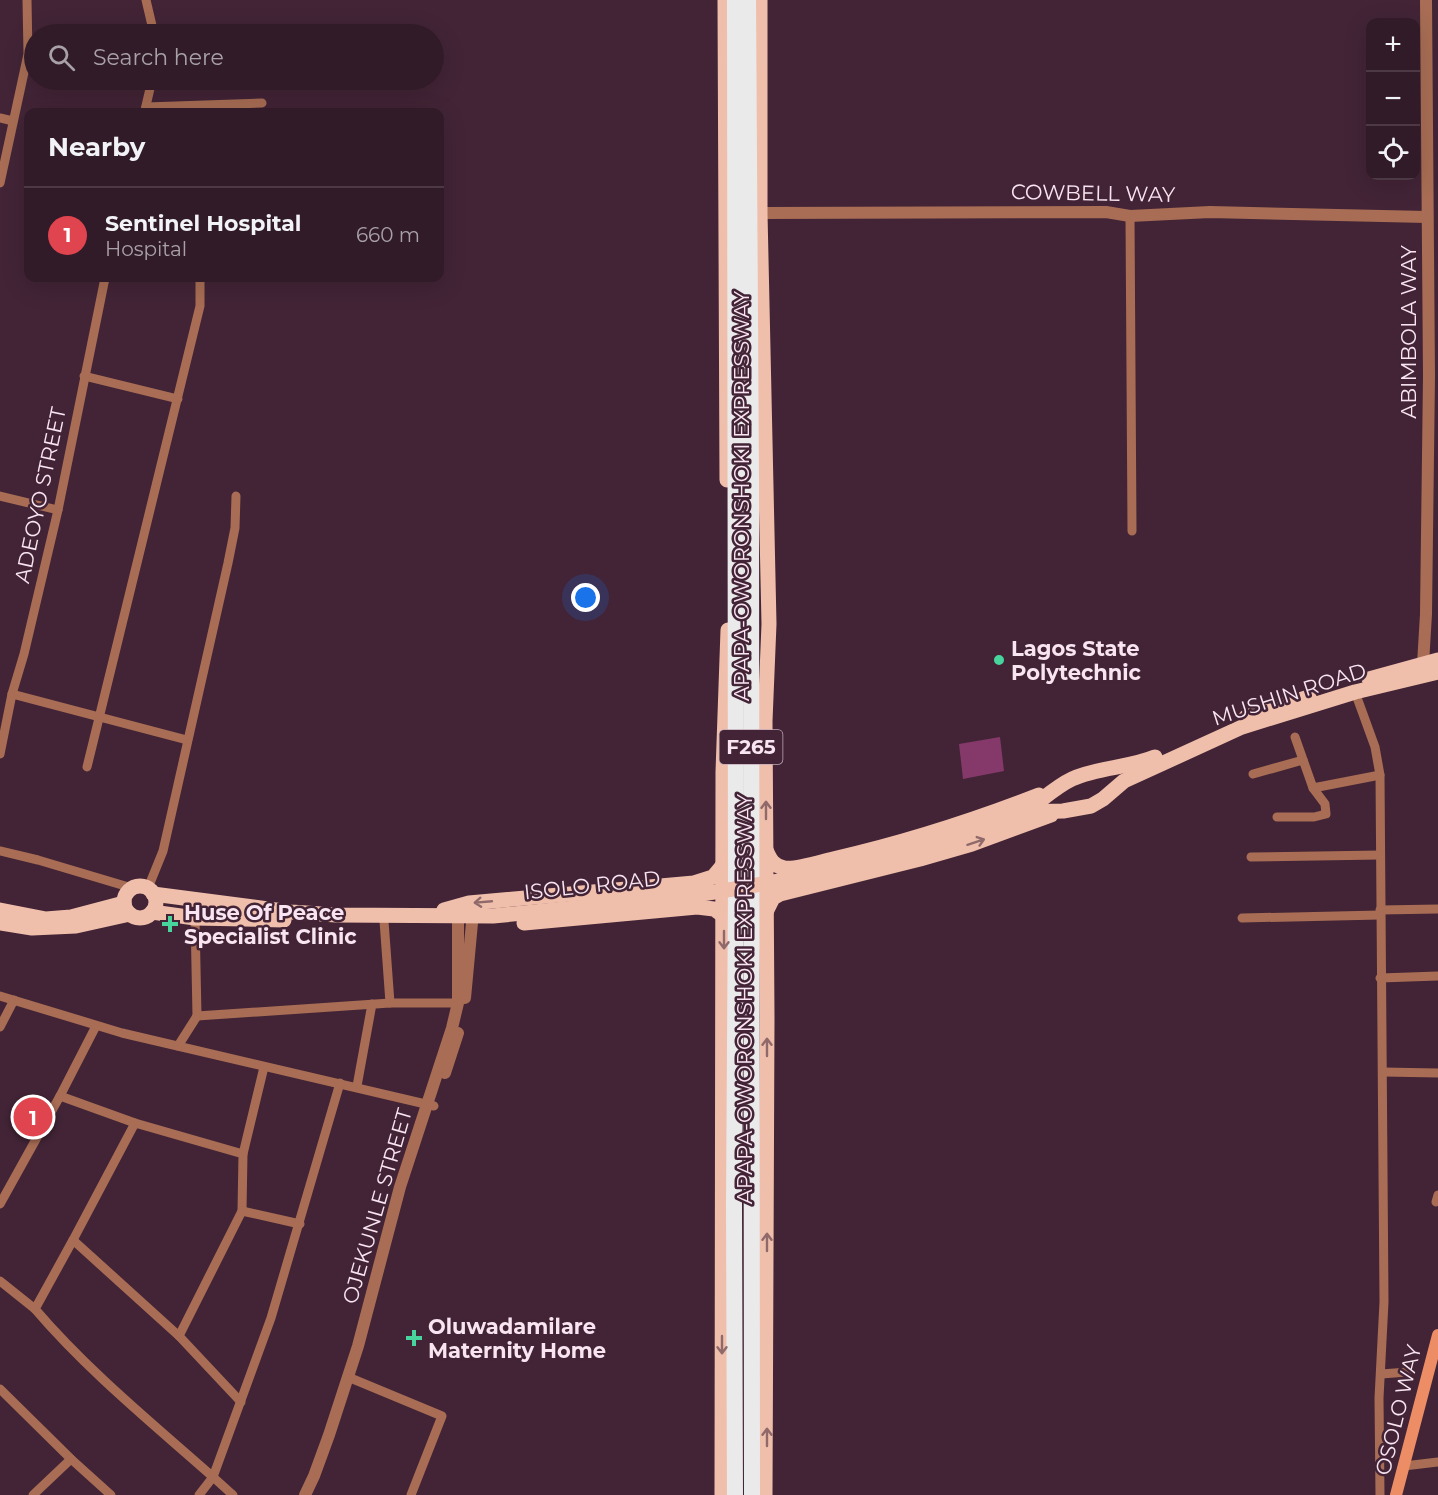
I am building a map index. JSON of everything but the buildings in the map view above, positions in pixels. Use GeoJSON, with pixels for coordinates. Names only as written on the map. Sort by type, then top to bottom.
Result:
{"type":"FeatureCollection","features":[{"type":"Feature","properties":{"kind":"highway","name":"APAPA-OWORONSHOKI EXPRESSWAY"},"geometry":{"type":"LineString","coordinates":[[735,0],[735,1495]]}},
{"type":"Feature","properties":{"kind":"highway","name":"APAPA-OWORONSHOKI EXPRESSWAY"},"geometry":{"type":"LineString","coordinates":[[748,0],[752,1495]]}},
{"type":"Feature","properties":{"kind":"main road","name":"APAPA-OWORONSHOKI EXPRESSWAY"},"geometry":{"type":"LineString","coordinates":[[722,1495],[723,762],[728,640],[724,0]]}},
{"type":"Feature","properties":{"kind":"main road","name":"APAPA-OWORONSHOKI EXPRESSWAY"},"geometry":{"type":"LineString","coordinates":[[760,0],[760,213],[769,624],[765,721],[765,1495]]}},
{"type":"Feature","properties":{"kind":"main road","name":"MUSHIN ROAD"},"geometry":{"type":"LineString","coordinates":[[1158,761],[1238,720],[1272,707],[1438,660]]}},
{"type":"Feature","properties":{"kind":"main road","name":"MUSHIN ROAD"},"geometry":{"type":"LineString","coordinates":[[1158,761],[1242,728],[1355,692],[1438,672]]}},
{"type":"Feature","properties":{"kind":"main road"},"geometry":{"type":"LineString","coordinates":[[1025,812],[1074,778],[1158,761]]}},
{"type":"Feature","properties":{"kind":"main road"},"geometry":{"type":"LineString","coordinates":[[766,912],[773,898],[780,894],[920,859],[972,844],[1067,811],[1091,806],[1124,781],[1158,761]]}},
{"type":"Feature","properties":{"kind":"main road"},"geometry":{"type":"LineString","coordinates":[[1097,772],[1108,780],[1109,793]]}},
{"type":"Feature","properties":{"kind":"main road"},"geometry":{"type":"LineString","coordinates":[[766,850],[770,860],[780,867],[813,864],[916,838],[1059,787]]}},
{"type":"Feature","properties":{"kind":"main road"},"geometry":{"type":"LineString","coordinates":[[1059,787],[1067,811]]}},
{"type":"Feature","properties":{"kind":"main road"},"geometry":{"type":"LineString","coordinates":[[1025,812],[1067,811]]}},
{"type":"Feature","properties":{"kind":"main road","name":"ISOLO ROAD"},"geometry":{"type":"LineString","coordinates":[[151,891],[291,912],[493,916],[657,900],[779,882],[925,846],[1025,812]]}},
{"type":"Feature","properties":{"kind":"main road"},"geometry":{"type":"LineString","coordinates":[[428,915],[469,903],[694,883],[713,878],[723,865]]}},
{"type":"Feature","properties":{"kind":"main road"},"geometry":{"type":"LineString","coordinates":[[0,910],[46,918],[127,909],[144,917],[152,912],[155,903],[151,891],[140,886],[132,888],[126,894],[127,909]]}},
{"type":"Feature","properties":{"kind":"main road"},"geometry":{"type":"LineString","coordinates":[[152,912],[195,918],[465,923],[532,922],[697,907],[717,910],[724,916]]}},
{"type":"Feature","properties":{"kind":"main road"},"geometry":{"type":"LineString","coordinates":[[0,923],[32,928],[76,926],[127,909]]}},
{"type":"Feature","properties":{"kind":"main road"},"geometry":{"type":"LineString","coordinates":[[465,923],[493,916]]}},
{"type":"Feature","properties":{"kind":"main road","name":"OSOLO WAY"},"geometry":{"type":"LineString","coordinates":[[1396,1495],[1433,1369],[1438,1335]]}},
{"type":"Feature","properties":{"kind":"street"},"geometry":{"type":"LineString","coordinates":[[27,0],[29,24]]}},
{"type":"Feature","properties":{"kind":"street"},"geometry":{"type":"LineString","coordinates":[[146,0],[152,24]]}},
{"type":"Feature","properties":{"kind":"street","name":"ABIMBOLA WAY"},"geometry":{"type":"LineString","coordinates":[[1423,664],[1426,614],[1429,376],[1426,0]]}},
{"type":"Feature","properties":{"kind":"street"},"geometry":{"type":"LineString","coordinates":[[0,183],[24,80]]}},
{"type":"Feature","properties":{"kind":"street"},"geometry":{"type":"LineString","coordinates":[[145,108],[150,90]]}},
{"type":"Feature","properties":{"kind":"street"},"geometry":{"type":"LineString","coordinates":[[178,108],[262,103]]}},
{"type":"Feature","properties":{"kind":"street"},"geometry":{"type":"LineString","coordinates":[[0,118],[13,121]]}},
{"type":"Feature","properties":{"kind":"street","name":"COWBELL WAY"},"geometry":{"type":"LineString","coordinates":[[760,213],[1106,212],[1130,216],[1210,212],[1426,217]]}},
{"type":"Feature","properties":{"kind":"street"},"geometry":{"type":"LineString","coordinates":[[1130,216],[1132,531]]}},
{"type":"Feature","properties":{"kind":"street","name":"ADEOYO STREET"},"geometry":{"type":"LineString","coordinates":[[0,754],[12,694],[24,654],[58,510],[104,282]]}},
{"type":"Feature","properties":{"kind":"street"},"geometry":{"type":"LineString","coordinates":[[87,767],[200,306],[200,282]]}},
{"type":"Feature","properties":{"kind":"street"},"geometry":{"type":"LineString","coordinates":[[84,376],[178,399]]}},
{"type":"Feature","properties":{"kind":"street"},"geometry":{"type":"LineString","coordinates":[[0,496],[58,510]]}},
{"type":"Feature","properties":{"kind":"street"},"geometry":{"type":"LineString","coordinates":[[151,891],[163,851],[235,528],[236,496]]}},
{"type":"Feature","properties":{"kind":"street"},"geometry":{"type":"LineString","coordinates":[[1355,692],[1375,747],[1380,775],[1384,1302],[1380,1495]]}},
{"type":"Feature","properties":{"kind":"street"},"geometry":{"type":"LineString","coordinates":[[12,694],[187,740]]}},
{"type":"Feature","properties":{"kind":"street"},"geometry":{"type":"LineString","coordinates":[[1277,817],[1314,817],[1326,814],[1325,804],[1313,788],[1294,737]]}},
{"type":"Feature","properties":{"kind":"street"},"geometry":{"type":"LineString","coordinates":[[1253,774],[1303,760]]}},
{"type":"Feature","properties":{"kind":"street"},"geometry":{"type":"LineString","coordinates":[[1313,788],[1380,775]]}},
{"type":"Feature","properties":{"kind":"street"},"geometry":{"type":"LineString","coordinates":[[0,851],[132,888]]}},
{"type":"Feature","properties":{"kind":"street"},"geometry":{"type":"LineString","coordinates":[[1251,857],[1380,855]]}},
{"type":"Feature","properties":{"kind":"street"},"geometry":{"type":"LineString","coordinates":[[1242,918],[1438,909]]}},
{"type":"Feature","properties":{"kind":"street"},"geometry":{"type":"LineString","coordinates":[[178,1046],[197,1016],[195,918]]}},
{"type":"Feature","properties":{"kind":"street"},"geometry":{"type":"LineString","coordinates":[[384,921],[390,1003]]}},
{"type":"Feature","properties":{"kind":"street","name":"OJEKUNLE STREET"},"geometry":{"type":"LineString","coordinates":[[430,1105],[458,1003],[465,923]]}},
{"type":"Feature","properties":{"kind":"street","name":"OJEKUNLE STREET"},"geometry":{"type":"LineString","coordinates":[[314,1495],[336,1441],[400,1186],[430,1105],[453,1052],[464,1012],[465,923]]}},
{"type":"Feature","properties":{"kind":"street"},"geometry":{"type":"LineString","coordinates":[[1380,978],[1438,976]]}},
{"type":"Feature","properties":{"kind":"street"},"geometry":{"type":"LineString","coordinates":[[0,996],[96,1026],[430,1105]]}},
{"type":"Feature","properties":{"kind":"street"},"geometry":{"type":"LineString","coordinates":[[0,1027],[14,1000]]}},
{"type":"Feature","properties":{"kind":"street"},"geometry":{"type":"LineString","coordinates":[[197,1016],[390,1003],[458,1003]]}},
{"type":"Feature","properties":{"kind":"street"},"geometry":{"type":"LineString","coordinates":[[357,1086],[372,1004]]}},
{"type":"Feature","properties":{"kind":"street"},"geometry":{"type":"LineString","coordinates":[[0,1204],[96,1026]]}},
{"type":"Feature","properties":{"kind":"street"},"geometry":{"type":"LineString","coordinates":[[179,1336],[242,1211],[243,1154],[264,1067]]}},
{"type":"Feature","properties":{"kind":"street"},"geometry":{"type":"LineString","coordinates":[[1383,1072],[1438,1073]]}},
{"type":"Feature","properties":{"kind":"street"},"geometry":{"type":"LineString","coordinates":[[199,1495],[213,1477],[271,1318],[340,1083]]}},
{"type":"Feature","properties":{"kind":"street"},"geometry":{"type":"LineString","coordinates":[[60,1096],[135,1124],[243,1154]]}},
{"type":"Feature","properties":{"kind":"street"},"geometry":{"type":"LineString","coordinates":[[35,1309],[135,1124]]}},
{"type":"Feature","properties":{"kind":"street"},"geometry":{"type":"LineString","coordinates":[[242,1211],[300,1224]]}},
{"type":"Feature","properties":{"kind":"street"},"geometry":{"type":"LineString","coordinates":[[73,1240],[179,1336],[241,1402]]}},
{"type":"Feature","properties":{"kind":"street"},"geometry":{"type":"LineString","coordinates":[[0,1281],[35,1309],[56,1334],[112,1387],[232,1495]]}},
{"type":"Feature","properties":{"kind":"street"},"geometry":{"type":"LineString","coordinates":[[1381,1374],[1408,1372]]}},
{"type":"Feature","properties":{"kind":"street"},"geometry":{"type":"LineString","coordinates":[[351,1379],[441,1416],[411,1495]]}},
{"type":"Feature","properties":{"kind":"street","name":"OJEKUNLE STREET"},"geometry":{"type":"LineString","coordinates":[[305,1495],[351,1379]]}},
{"type":"Feature","properties":{"kind":"street"},"geometry":{"type":"LineString","coordinates":[[0,1389],[111,1495]]}},
{"type":"Feature","properties":{"kind":"street"},"geometry":{"type":"LineString","coordinates":[[33,1495],[71,1459]]}},
{"type":"Feature","properties":{"kind":"street"},"geometry":{"type":"LineString","coordinates":[[1404,1466],[1438,1462]]}},
{"type":"Feature","properties":{"kind":"shaded area"},"geometry":{"type":"Polygon","coordinates":[[[1000,737],[1004,771],[963,779],[959,744],[1000,737]]]}},
{"type":"Feature","properties":{"kind":"place","name":"Lagos State Polytechnic"},"geometry":{"type":"Point","coordinates":[999,660]}},
{"type":"Feature","properties":{"kind":"place","name":"Huse Of Peace Specialist Clinic"},"geometry":{"type":"Point","coordinates":[170,924]}},
{"type":"Feature","properties":{"kind":"place","name":"Sentinel Hospital"},"geometry":{"type":"Point","coordinates":[33,1117]}},
{"type":"Feature","properties":{"kind":"place","name":"Oluwadamilare Maternity Home"},"geometry":{"type":"Point","coordinates":[414,1338]}}]}
